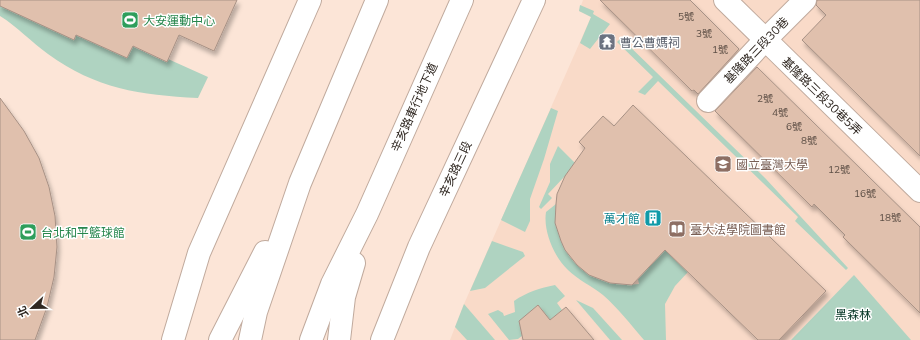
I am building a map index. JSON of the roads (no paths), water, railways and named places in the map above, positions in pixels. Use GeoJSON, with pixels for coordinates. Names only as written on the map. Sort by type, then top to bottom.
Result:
{"type":"FeatureCollection","features":[{"type":"Feature","properties":{"kind":"main road"},"geometry":{"type":"LineString","coordinates":[[173,340],[199,253],[310,0]]}},
{"type":"Feature","properties":{"kind":"main road"},"geometry":{"type":"LineString","coordinates":[[250,340],[256,312],[300,183],[377,0]]}},
{"type":"Feature","properties":{"kind":"main road","name":"辛亥路車行地下道"},"geometry":{"type":"LineString","coordinates":[[367,214],[462,0]]}},
{"type":"Feature","properties":{"kind":"main road","name":"辛亥路三段"},"geometry":{"type":"LineString","coordinates":[[382,340],[420,247],[534,0]]}},
{"type":"Feature","properties":{"kind":"main road","name":"基隆路三段30巷5弄"},"geometry":{"type":"LineString","coordinates":[[725,0],[920,191]]}},
{"type":"Feature","properties":{"kind":"main road","name":"基隆路三段30巷"},"geometry":{"type":"LineString","coordinates":[[708,101],[805,0]]}},
{"type":"Feature","properties":{"kind":"main road"},"geometry":{"type":"LineString","coordinates":[[220,340],[300,183]]}},
{"type":"Feature","properties":{"kind":"main road"},"geometry":{"type":"LineString","coordinates":[[311,340],[332,284],[367,214]]}},
{"type":"Feature","properties":{"kind":"main road"},"geometry":{"type":"LineString","coordinates":[[339,340],[344,297],[367,214]]}},
{"type":"Feature","properties":{"kind":"place","name":"大安運動中心"},"geometry":{"type":"Point","coordinates":[130,20]}},
{"type":"Feature","properties":{"kind":"place","name":"曹公曹媽祠"},"geometry":{"type":"Point","coordinates":[607,42]}},
{"type":"Feature","properties":{"kind":"place","name":"國立臺灣大學"},"geometry":{"type":"Point","coordinates":[723,164]}},
{"type":"Feature","properties":{"kind":"place","name":"萬才館"},"geometry":{"type":"Point","coordinates":[653,218]}},
{"type":"Feature","properties":{"kind":"place","name":"臺大法學院圖書館"},"geometry":{"type":"Point","coordinates":[677,229]}},
{"type":"Feature","properties":{"kind":"place","name":"台北和平籃球館"},"geometry":{"type":"Point","coordinates":[28,232]}},
{"type":"Feature","properties":{"kind":"park label","name":"黑森林"},"geometry":{"type":"Point","coordinates":[853,314]}}]}
